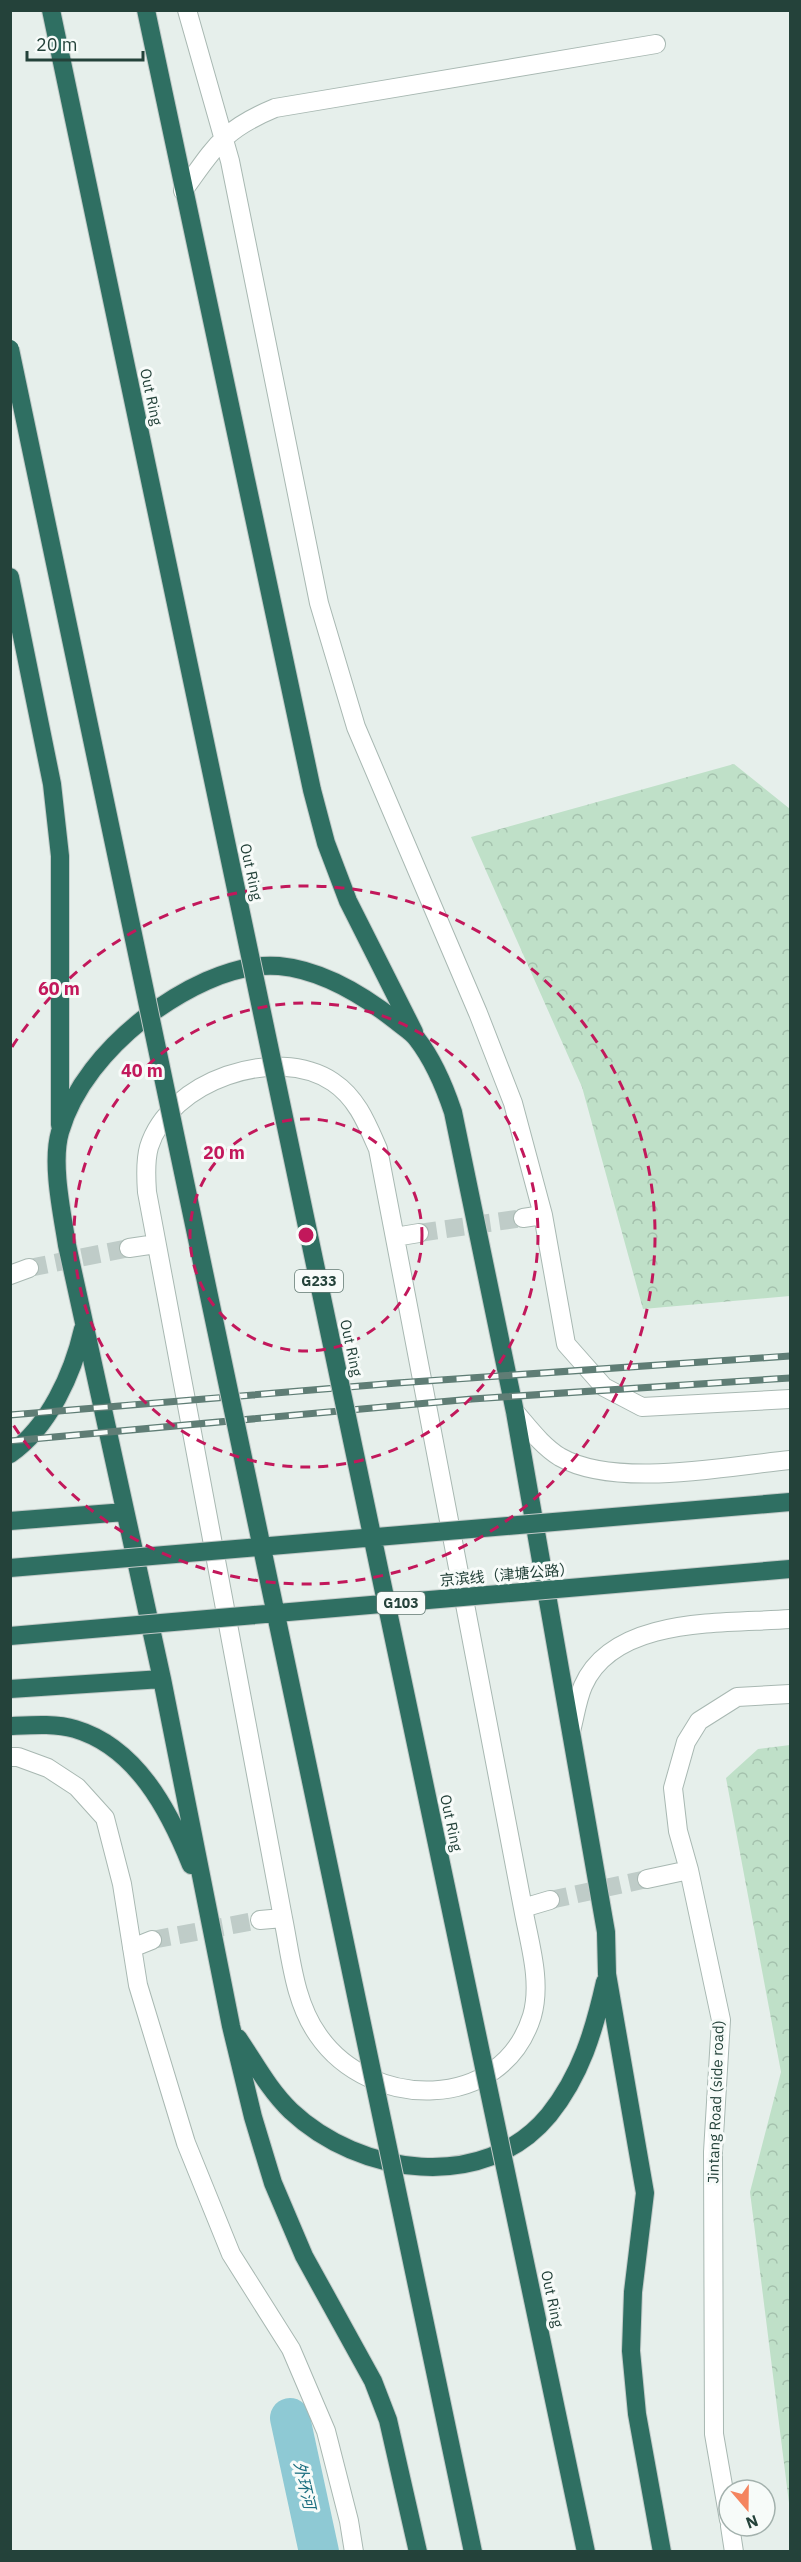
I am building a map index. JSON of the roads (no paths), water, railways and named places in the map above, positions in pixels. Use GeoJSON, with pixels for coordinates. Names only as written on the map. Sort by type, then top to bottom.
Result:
{"type":"FeatureCollection","features":[{"type":"Feature","properties":{"kind":"highway","name":"Out Ring"},"geometry":{"type":"LineString","coordinates":[[51,10],[586,2552]]}},
{"type":"Feature","properties":{"kind":"highway"},"geometry":{"type":"LineString","coordinates":[[146,10],[317,811],[348,901],[416,1037],[439,1073],[453,1112],[515,1412],[606,1932],[607,1974],[645,2193],[633,2292],[631,2351],[637,2414],[662,2552]]}},
{"type":"Feature","properties":{"kind":"highway"},"geometry":{"type":"LineString","coordinates":[[10,350],[473,2552]]}},
{"type":"Feature","properties":{"kind":"highway"},"geometry":{"type":"LineString","coordinates":[[10,577],[52,784],[60,856],[60,1202],[84,1324],[162,1679],[231,2026],[273,2183],[304,2256],[373,2381],[388,2420],[418,2552]]}},
{"type":"Feature","properties":{"kind":"highway"},"geometry":{"type":"LineString","coordinates":[[60,1133],[78,1091],[126,1033],[162,1005],[193,987],[249,968],[279,966],[340,984],[375,1005],[416,1037]]}},
{"type":"Feature","properties":{"kind":"highway"},"geometry":{"type":"LineString","coordinates":[[10,1454],[39,1424],[58,1395],[78,1351],[84,1324]]}},
{"type":"Feature","properties":{"kind":"highway"},"geometry":{"type":"LineString","coordinates":[[10,1568],[790,1502]]}},
{"type":"Feature","properties":{"kind":"highway"},"geometry":{"type":"LineString","coordinates":[[10,1521],[125,1512]]}},
{"type":"Feature","properties":{"kind":"highway","name":"京滨线（津塘公路）"},"geometry":{"type":"LineString","coordinates":[[10,1636],[790,1569]]}},
{"type":"Feature","properties":{"kind":"highway"},"geometry":{"type":"LineString","coordinates":[[10,1689],[162,1679]]}},
{"type":"Feature","properties":{"kind":"highway"},"geometry":{"type":"LineString","coordinates":[[10,1726],[74,1728],[107,1743],[124,1758],[148,1782],[165,1808],[208,1906]]}},
{"type":"Feature","properties":{"kind":"highway"},"geometry":{"type":"LineString","coordinates":[[231,2026],[271,2090],[312,2128],[350,2150],[370,2158],[396,2164],[438,2168],[493,2156],[523,2139],[548,2116],[586,2055],[607,1974]]}},
{"type":"Feature","properties":{"kind":"street"},"geometry":{"type":"LineString","coordinates":[[187,10],[223,136],[319,603],[356,727],[486,1033],[513,1103],[543,1215],[567,1344],[604,1388],[642,1407],[790,1399]]}},
{"type":"Feature","properties":{"kind":"street"},"geometry":{"type":"LineString","coordinates":[[183,191],[223,136],[247,120],[275,108],[656,44]]}},
{"type":"Feature","properties":{"kind":"street"},"geometry":{"type":"LineString","coordinates":[[290,1065],[312,1071],[333,1082],[353,1100],[365,1120],[378,1149],[395,1237],[535,1976],[534,2007],[524,2035],[499,2064],[481,2077],[443,2091],[403,2090],[363,2075],[328,2047],[318,2035],[300,2001],[156,1244],[147,1192],[146,1170],[149,1147],[161,1123],[186,1098],[214,1080],[259,1066],[290,1065]]}},
{"type":"Feature","properties":{"kind":"street"},"geometry":{"type":"LineString","coordinates":[[523,1218],[543,1215]]}},
{"type":"Feature","properties":{"kind":"street"},"geometry":{"type":"LineString","coordinates":[[395,1237],[418,1233]]}},
{"type":"Feature","properties":{"kind":"street"},"geometry":{"type":"LineString","coordinates":[[129,1248],[156,1244]]}},
{"type":"Feature","properties":{"kind":"street"},"geometry":{"type":"LineString","coordinates":[[10,1275],[29,1268]]}},
{"type":"Feature","properties":{"kind":"street"},"geometry":{"type":"LineString","coordinates":[[515,1412],[541,1442],[561,1457],[597,1470],[640,1474],[790,1460]]}},
{"type":"Feature","properties":{"kind":"street"},"geometry":{"type":"LineString","coordinates":[[571,1731],[583,1686],[612,1649],[663,1629],[790,1619]]}},
{"type":"Feature","properties":{"kind":"street","name":"Jintang Road (side road)"},"geometry":{"type":"LineString","coordinates":[[722,2478],[714,2434],[713,2152],[721,2020],[689,1870],[678,1831],[673,1788],[686,1742],[699,1721],[737,1697],[790,1694]]}},
{"type":"Feature","properties":{"kind":"street"},"geometry":{"type":"LineString","coordinates":[[10,1758],[18,1757],[48,1768],[77,1787],[105,1818],[122,1884],[138,1985],[186,2143],[231,2254],[291,2349],[326,2431],[349,2521],[354,2552]]}},
{"type":"Feature","properties":{"kind":"street"},"geometry":{"type":"LineString","coordinates":[[647,1879],[689,1870]]}},
{"type":"Feature","properties":{"kind":"street"},"geometry":{"type":"LineString","coordinates":[[523,1908],[550,1900]]}},
{"type":"Feature","properties":{"kind":"street"},"geometry":{"type":"LineString","coordinates":[[260,1920],[283,1918]]}},
{"type":"Feature","properties":{"kind":"street"},"geometry":{"type":"LineString","coordinates":[[132,1948],[152,1940]]}},
{"type":"Feature","properties":{"kind":"waterway","name":"外环河"},"geometry":{"type":"LineString","coordinates":[[290,2418],[319,2552]]}},
{"type":"Feature","properties":{"kind":"tunnel"},"geometry":{"type":"LineString","coordinates":[[419,1233],[523,1218]]}},
{"type":"Feature","properties":{"kind":"tunnel"},"geometry":{"type":"LineString","coordinates":[[29,1268],[129,1248]]}},
{"type":"Feature","properties":{"kind":"tunnel"},"geometry":{"type":"LineString","coordinates":[[550,1900],[647,1879]]}},
{"type":"Feature","properties":{"kind":"tunnel"},"geometry":{"type":"LineString","coordinates":[[152,1940],[260,1920]]}},
{"type":"Feature","properties":{"kind":"railway"},"geometry":{"type":"LineString","coordinates":[[10,1415],[397,1383],[790,1356]]}},
{"type":"Feature","properties":{"kind":"railway"},"geometry":{"type":"LineString","coordinates":[[10,1441],[472,1399],[790,1378]]}}]}
